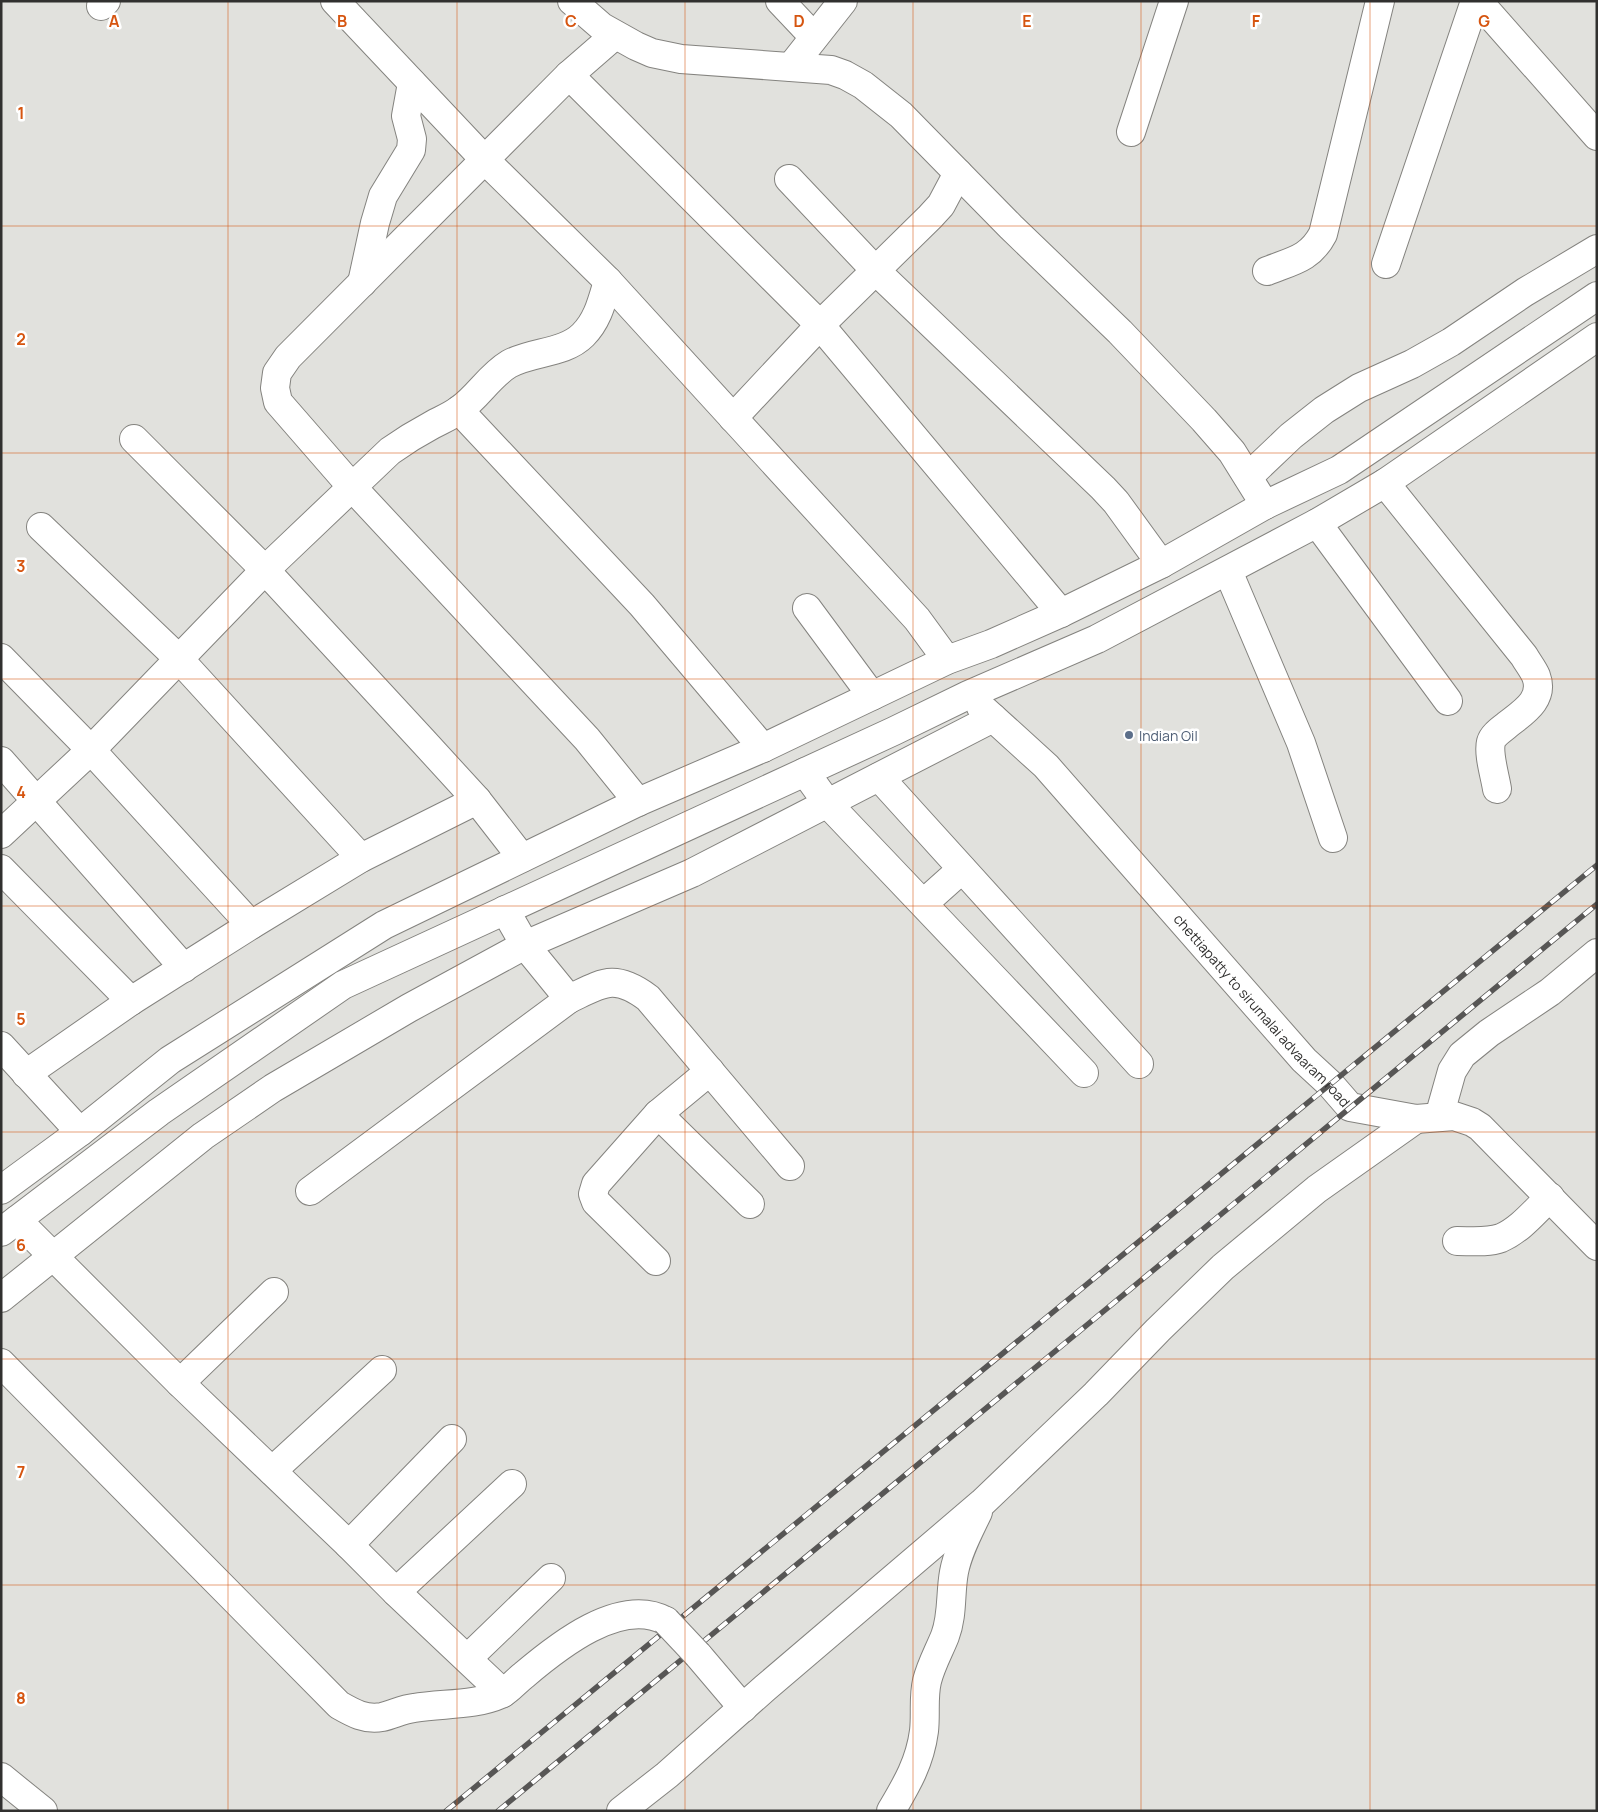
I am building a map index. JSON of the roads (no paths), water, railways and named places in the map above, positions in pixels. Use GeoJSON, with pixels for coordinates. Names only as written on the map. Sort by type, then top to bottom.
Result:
{"type":"FeatureCollection","features":[{"type":"Feature","properties":{"kind":"main road"},"geometry":{"type":"LineString","coordinates":[[572,1],[602,27],[652,53],[681,59],[830,70],[845,75],[863,85],[901,116],[1011,227],[1120,332],[1191,406],[1232,452],[1265,505]]}},
{"type":"Feature","properties":{"kind":"main road"},"geometry":{"type":"LineString","coordinates":[[780,1],[814,37]]}},
{"type":"Feature","properties":{"kind":"main road"},"geometry":{"type":"LineString","coordinates":[[791,67],[843,1]]}},
{"type":"Feature","properties":{"kind":"main road"},"geometry":{"type":"LineString","coordinates":[[1131,132],[1174,1]]}},
{"type":"Feature","properties":{"kind":"main road"},"geometry":{"type":"LineString","coordinates":[[1267,271],[1307,255],[1317,246],[1323,234],[1380,1]]}},
{"type":"Feature","properties":{"kind":"main road"},"geometry":{"type":"LineString","coordinates":[[1386,264],[1477,1],[1597,136]]}},
{"type":"Feature","properties":{"kind":"main road"},"geometry":{"type":"LineString","coordinates":[[344,4],[412,83],[484,159],[608,281],[918,619],[947,660]]}},
{"type":"Feature","properties":{"kind":"main road"},"geometry":{"type":"LineString","coordinates":[[615,35],[569,76],[484,159],[288,357],[277,373],[275,388],[278,402],[352,487],[587,739],[638,802]]}},
{"type":"Feature","properties":{"kind":"main road"},"geometry":{"type":"LineString","coordinates":[[569,76],[820,325],[1060,614]]}},
{"type":"Feature","properties":{"kind":"main road"},"geometry":{"type":"LineString","coordinates":[[362,283],[383,196],[413,144],[406,116],[412,83]]}},
{"type":"Feature","properties":{"kind":"main road"},"geometry":{"type":"LineString","coordinates":[[732,418],[820,325],[941,205],[958,173]]}},
{"type":"Feature","properties":{"kind":"main road"},"geometry":{"type":"LineString","coordinates":[[789,179],[876,270],[1103,488],[1116,502],[1161,564]]}},
{"type":"Feature","properties":{"kind":"main road"},"geometry":{"type":"LineString","coordinates":[[1248,477],[1291,436],[1324,410],[1359,388],[1412,364],[1451,342],[1525,292],[1597,249]]}},
{"type":"Feature","properties":{"kind":"main road"},"geometry":{"type":"LineString","coordinates":[[1,834],[91,750],[265,570],[390,451],[411,436],[459,410],[496,373],[510,363],[573,344],[591,326],[599,311],[608,281]]}},
{"type":"Feature","properties":{"kind":"main road"},"geometry":{"type":"LineString","coordinates":[[1,1190],[80,1132],[170,1060],[384,925],[638,802],[763,748],[947,660],[991,644],[1060,614],[1161,564],[1265,505],[1339,470],[1597,296]]}},
{"type":"Feature","properties":{"kind":"main road"},"geometry":{"type":"LineString","coordinates":[[503,1693],[180,1383],[54,1256],[9,1226],[159,1112],[344,985],[968,695],[1097,639],[1317,523],[1385,483],[1597,337]]}},
{"type":"Feature","properties":{"kind":"main road"},"geometry":{"type":"LineString","coordinates":[[459,410],[642,605],[763,748]]}},
{"type":"Feature","properties":{"kind":"main road"},"geometry":{"type":"LineString","coordinates":[[134,439],[265,570],[477,800],[522,858]]}},
{"type":"Feature","properties":{"kind":"main road"},"geometry":{"type":"LineString","coordinates":[[1385,483],[1524,656],[1536,677],[1539,689],[1535,700],[1527,709],[1500,730],[1492,741],[1490,750],[1497,789]]}},
{"type":"Feature","properties":{"kind":"main road"},"geometry":{"type":"LineString","coordinates":[[1317,523],[1448,701]]}},
{"type":"Feature","properties":{"kind":"main road"},"geometry":{"type":"LineString","coordinates":[[41,527],[179,659],[361,858]]}},
{"type":"Feature","properties":{"kind":"main road"},"geometry":{"type":"LineString","coordinates":[[1228,571],[1301,742],[1333,838]]}},
{"type":"Feature","properties":{"kind":"main road"},"geometry":{"type":"LineString","coordinates":[[807,608],[872,696]]}},
{"type":"Feature","properties":{"kind":"main road"},"geometry":{"type":"LineString","coordinates":[[1,658],[91,750],[251,924]]}},
{"type":"Feature","properties":{"kind":"main road","name":"chettiapatty to sirumalai advaaram road"},"geometry":{"type":"LineString","coordinates":[[968,695],[1046,766],[1304,1060],[1330,1084],[1350,1107],[1428,1118],[1454,1116],[1464,1118],[1480,1127],[1597,1246]]}},
{"type":"Feature","properties":{"kind":"main road"},"geometry":{"type":"LineString","coordinates":[[1,1298],[203,1136],[273,1088],[409,1008],[525,945],[692,873],[993,718]]}},
{"type":"Feature","properties":{"kind":"main road"},"geometry":{"type":"LineString","coordinates":[[1,761],[184,968]]}},
{"type":"Feature","properties":{"kind":"main road"},"geometry":{"type":"LineString","coordinates":[[805,772],[828,804],[1084,1073]]}},
{"type":"Feature","properties":{"kind":"main road"},"geometry":{"type":"LineString","coordinates":[[879,777],[1139,1064]]}},
{"type":"Feature","properties":{"kind":"main road"},"geometry":{"type":"LineString","coordinates":[[26,1074],[131,1001],[251,924],[361,858],[477,800]]}},
{"type":"Feature","properties":{"kind":"main road"},"geometry":{"type":"LineString","coordinates":[[1,869],[131,1001]]}},
{"type":"Feature","properties":{"kind":"main road"},"geometry":{"type":"LineString","coordinates":[[924,903],[962,869]]}},
{"type":"Feature","properties":{"kind":"main road"},"geometry":{"type":"LineString","coordinates":[[505,910],[525,945],[569,999]]}},
{"type":"Feature","properties":{"kind":"main road"},"geometry":{"type":"LineString","coordinates":[[621,1811],[667,1775],[982,1503],[1096,1394],[1223,1267],[1317,1190],[1428,1118],[1462,1055],[1490,1033],[1550,992],[1597,953]]}},
{"type":"Feature","properties":{"kind":"main road"},"geometry":{"type":"LineString","coordinates":[[310,1191],[569,999],[605,983],[618,982],[636,988],[648,998],[790,1166]]}},
{"type":"Feature","properties":{"kind":"main road"},"geometry":{"type":"LineString","coordinates":[[1,1046],[80,1132]]}},
{"type":"Feature","properties":{"kind":"main road"},"geometry":{"type":"LineString","coordinates":[[656,1261],[596,1202],[593,1194],[596,1184],[658,1114],[710,1071]]}},
{"type":"Feature","properties":{"kind":"main road"},"geometry":{"type":"LineString","coordinates":[[658,1114],[750,1204]]}},
{"type":"Feature","properties":{"kind":"main road"},"geometry":{"type":"LineString","coordinates":[[1457,1241],[1486,1241],[1500,1238],[1514,1231],[1550,1198]]}},
{"type":"Feature","properties":{"kind":"main road"},"geometry":{"type":"LineString","coordinates":[[180,1383],[274,1292]]}},
{"type":"Feature","properties":{"kind":"main road"},"geometry":{"type":"LineString","coordinates":[[1,1363],[339,1705],[365,1718],[382,1717],[415,1707],[487,1700],[503,1693],[566,1641],[606,1620],[650,1615],[666,1621],[743,1708]]}},
{"type":"Feature","properties":{"kind":"main road"},"geometry":{"type":"LineString","coordinates":[[272,1471],[382,1370]]}},
{"type":"Feature","properties":{"kind":"main road"},"geometry":{"type":"LineString","coordinates":[[349,1545],[452,1439]]}},
{"type":"Feature","properties":{"kind":"main road"},"geometry":{"type":"LineString","coordinates":[[396,1592],[512,1484]]}},
{"type":"Feature","properties":{"kind":"main road"},"geometry":{"type":"LineString","coordinates":[[891,1811],[910,1779],[919,1757],[924,1729],[926,1683],[931,1664],[945,1636],[950,1618],[954,1570],[982,1503]]}},
{"type":"Feature","properties":{"kind":"main road"},"geometry":{"type":"LineString","coordinates":[[468,1658],[551,1578]]}},
{"type":"Feature","properties":{"kind":"main road"},"geometry":{"type":"LineString","coordinates":[[1,1777],[43,1811]]}},
{"type":"Feature","properties":{"kind":"railway"},"geometry":{"type":"LineString","coordinates":[[446,1811],[1597,865]]}},
{"type":"Feature","properties":{"kind":"railway"},"geometry":{"type":"LineString","coordinates":[[498,1811],[1597,904]]}},
{"type":"Feature","properties":{"kind":"place","name":"Indian Oil"},"geometry":{"type":"Point","coordinates":[1129,735]}}]}
